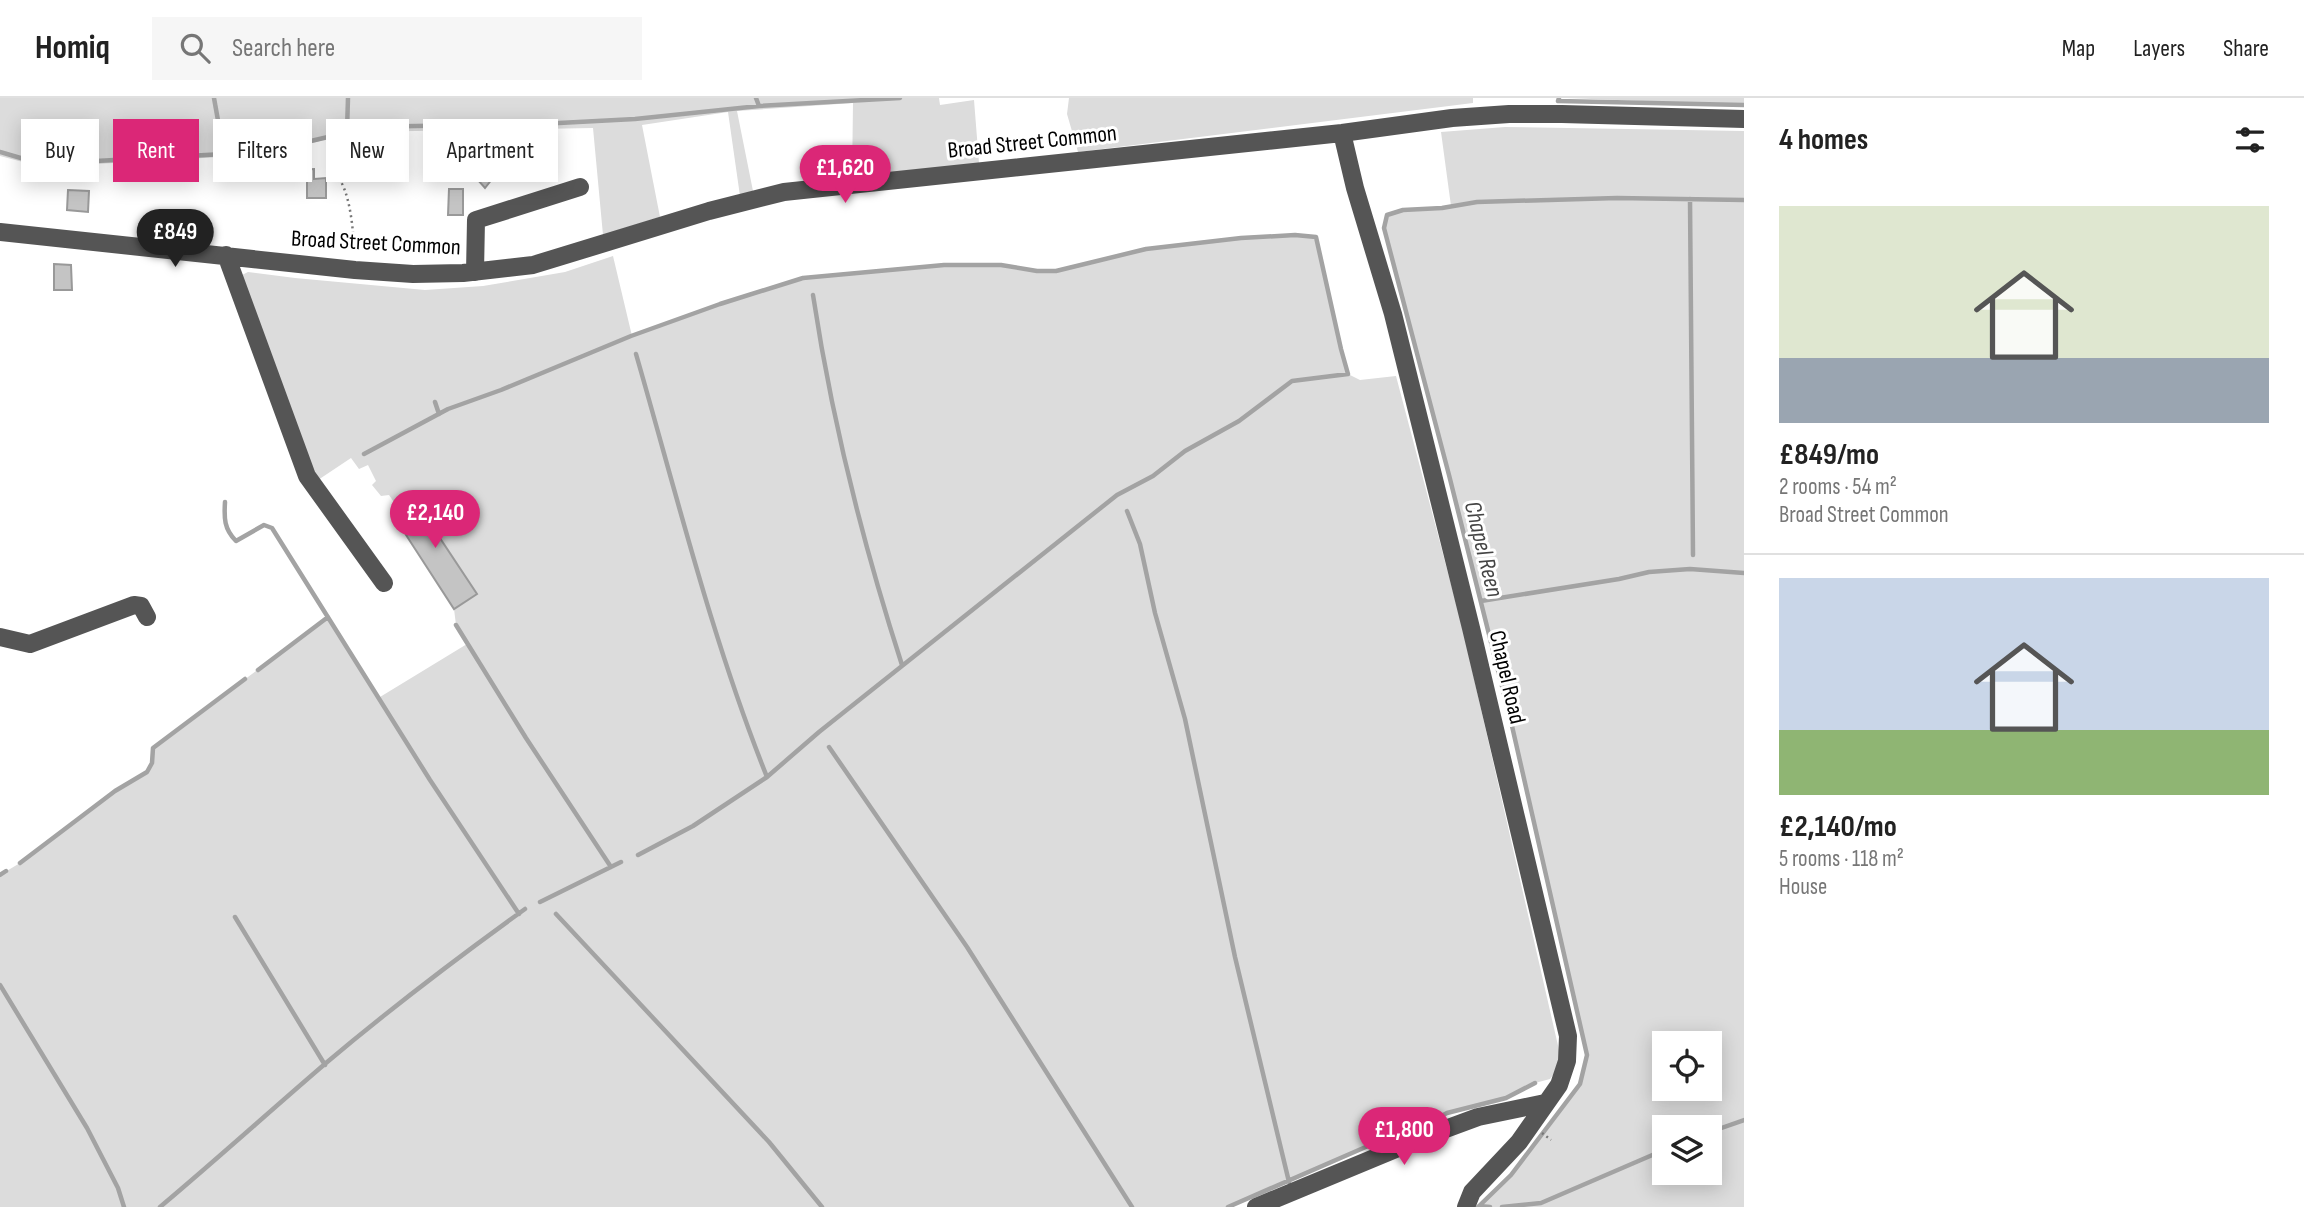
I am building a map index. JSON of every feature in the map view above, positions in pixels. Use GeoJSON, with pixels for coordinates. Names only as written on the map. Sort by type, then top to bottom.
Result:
{"type":"FeatureCollection","features":[{"type":"Feature","properties":{"kind":"street","name":"Broad Street Common"},"geometry":{"type":"LineString","coordinates":[[0,232],[355,270],[413,274],[475,272],[533,265],[709,211],[784,192],[1342,133],[1452,118],[1509,114],[1744,119]]}},
{"type":"Feature","properties":{"kind":"street","name":"Chapel Road"},"geometry":{"type":"LineString","coordinates":[[1342,133],[1355,188],[1394,314],[1568,1037],[1567,1061],[1559,1085],[1520,1142],[1472,1192],[1466,1207]]}},
{"type":"Feature","properties":{"kind":"street"},"geometry":{"type":"LineString","coordinates":[[475,272],[476,220],[580,187]]}},
{"type":"Feature","properties":{"kind":"street"},"geometry":{"type":"LineString","coordinates":[[226,255],[307,476],[384,583]]}},
{"type":"Feature","properties":{"kind":"street"},"geometry":{"type":"LineString","coordinates":[[0,637],[30,644],[134,605],[141,606],[147,617]]}},
{"type":"Feature","properties":{"kind":"street"},"geometry":{"type":"LineString","coordinates":[[1256,1207],[1478,1117],[1545,1103]]}},
{"type":"Feature","properties":{"kind":"path"},"geometry":{"type":"LineString","coordinates":[[341,182],[354,245],[355,270]]}},
{"type":"Feature","properties":{"kind":"shaded area"},"geometry":{"type":"Polygon","coordinates":[[[0,98],[939,98],[940,105],[974,100],[979,163],[852,179],[853,103],[737,111],[753,191],[740,196],[728,112],[642,125],[660,217],[603,235],[593,128],[558,129],[558,119],[423,119],[423,131],[409,131],[409,119],[326,119],[326,139],[312,143],[312,119],[213,119],[213,157],[199,158],[199,119],[113,119],[113,163],[99,164],[99,119],[21,119],[21,162],[0,156],[0,98]]]}},
{"type":"Feature","properties":{"kind":"shaded area"},"geometry":{"type":"Polygon","coordinates":[[[1069,98],[1473,98],[1473,103],[1078,152],[1067,114],[1069,98]]]}},
{"type":"Feature","properties":{"kind":"shaded area"},"geometry":{"type":"Polygon","coordinates":[[[1567,98],[1744,98],[1744,105],[1567,98]]]}},
{"type":"Feature","properties":{"kind":"shaded area"},"geometry":{"type":"Polygon","coordinates":[[[1505,127],[1744,131],[1744,1207],[1478,1207],[1511,1175],[1580,1084],[1587,1055],[1512,726],[1384,228],[1387,215],[1403,210],[1451,206],[1441,132],[1505,127]]]}},
{"type":"Feature","properties":{"kind":"shaded area"},"geometry":{"type":"Polygon","coordinates":[[[1295,235],[1316,237],[1348,374],[1360,380],[1396,376],[1462,626],[1559,1050],[1559,1067],[1550,1079],[1535,1083],[1506,1098],[1447,1113],[1420,1127],[1368,1146],[1228,1207],[0,1207],[0,875],[20,863],[115,791],[147,772],[152,763],[153,748],[328,617],[380,697],[467,644],[456,625],[454,609],[476,594],[428,520],[438,513],[424,492],[398,508],[389,495],[381,496],[372,485],[376,481],[368,465],[359,469],[351,458],[315,482],[242,275],[248,272],[425,290],[483,286],[565,272],[613,256],[632,336],[759,291],[824,275],[944,265],[1001,265],[1056,271],[1146,249],[1295,235]]]}},
{"type":"Feature","properties":{"kind":"building"},"geometry":{"type":"Polygon","coordinates":[[[312,169],[314,179],[326,178],[326,198],[307,198],[307,182],[312,182],[312,169]]]}},
{"type":"Feature","properties":{"kind":"building"},"geometry":{"type":"Polygon","coordinates":[[[449,189],[463,189],[463,215],[448,215],[449,189]]]}},
{"type":"Feature","properties":{"kind":"building"},"geometry":{"type":"Polygon","coordinates":[[[68,190],[89,191],[88,212],[67,210],[68,190]]]}},
{"type":"Feature","properties":{"kind":"building"},"geometry":{"type":"Polygon","coordinates":[[[54,264],[71,265],[72,290],[54,290],[54,264]]]}},
{"type":"Feature","properties":{"kind":"building"},"geometry":{"type":"Polygon","coordinates":[[[423,492],[438,514],[428,520],[477,594],[454,609],[406,535],[410,533],[395,510],[423,492]]]}},
{"type":"Feature","properties":{"kind":"waterway"},"geometry":{"type":"LineString","coordinates":[[214,98],[218,119]]}},
{"type":"Feature","properties":{"kind":"waterway"},"geometry":{"type":"LineString","coordinates":[[347,119],[348,98]]}},
{"type":"Feature","properties":{"kind":"waterway"},"geometry":{"type":"LineString","coordinates":[[756,98],[759,106]]}},
{"type":"Feature","properties":{"kind":"waterway"},"geometry":{"type":"LineString","coordinates":[[0,152],[41,164],[224,154],[272,150],[328,137],[354,127],[540,124],[635,119],[759,106],[900,98]]}},
{"type":"Feature","properties":{"kind":"waterway"},"geometry":{"type":"LineString","coordinates":[[1559,98],[1558,101],[1744,105]]}},
{"type":"Feature","properties":{"kind":"waterway","name":"Chapel Reen"},"geometry":{"type":"LineString","coordinates":[[1478,1207],[1511,1175],[1580,1084],[1587,1055],[1512,726],[1384,228],[1387,215],[1403,210],[1442,208],[1477,202],[1617,198],[1744,200]]}},
{"type":"Feature","properties":{"kind":"waterway"},"geometry":{"type":"LineString","coordinates":[[1690,199],[1693,555]]}},
{"type":"Feature","properties":{"kind":"waterway"},"geometry":{"type":"LineString","coordinates":[[364,454],[448,409],[631,336],[803,278],[944,265],[1001,265],[1056,271],[1146,249],[1241,238],[1295,235],[1316,237],[1348,374],[1292,381],[1239,421],[1185,451],[1153,476],[1117,495],[819,732],[767,777],[693,826],[638,855]]}},
{"type":"Feature","properties":{"kind":"waterway"},"geometry":{"type":"LineString","coordinates":[[813,295],[829,389],[850,482],[902,665]]}},
{"type":"Feature","properties":{"kind":"waterway"},"geometry":{"type":"LineString","coordinates":[[636,354],[712,620],[767,777]]}},
{"type":"Feature","properties":{"kind":"waterway"},"geometry":{"type":"LineString","coordinates":[[435,402],[439,414]]}},
{"type":"Feature","properties":{"kind":"waterway"},"geometry":{"type":"LineString","coordinates":[[225,502],[226,523],[236,541],[264,525],[272,528],[430,780],[519,914]]}},
{"type":"Feature","properties":{"kind":"waterway"},"geometry":{"type":"LineString","coordinates":[[1127,511],[1140,544],[1155,613],[1185,719],[1235,957],[1289,1182]]}},
{"type":"Feature","properties":{"kind":"waterway"},"geometry":{"type":"LineString","coordinates":[[1481,601],[1649,572],[1690,569],[1744,573]]}},
{"type":"Feature","properties":{"kind":"waterway"},"geometry":{"type":"LineString","coordinates":[[258,670],[328,617]]}},
{"type":"Feature","properties":{"kind":"waterway"},"geometry":{"type":"LineString","coordinates":[[456,625],[611,867]]}},
{"type":"Feature","properties":{"kind":"waterway"},"geometry":{"type":"LineString","coordinates":[[20,863],[115,791],[147,772],[152,763],[153,748],[245,679]]}},
{"type":"Feature","properties":{"kind":"waterway"},"geometry":{"type":"LineString","coordinates":[[829,747],[967,947],[1132,1207]]}},
{"type":"Feature","properties":{"kind":"waterway"},"geometry":{"type":"LineString","coordinates":[[540,902],[621,862]]}},
{"type":"Feature","properties":{"kind":"waterway"},"geometry":{"type":"LineString","coordinates":[[0,875],[6,871]]}},
{"type":"Feature","properties":{"kind":"waterway"},"geometry":{"type":"LineString","coordinates":[[160,1207],[350,1043],[525,909]]}},
{"type":"Feature","properties":{"kind":"waterway"},"geometry":{"type":"LineString","coordinates":[[556,914],[769,1142],[822,1207]]}},
{"type":"Feature","properties":{"kind":"waterway"},"geometry":{"type":"LineString","coordinates":[[235,917],[325,1065]]}},
{"type":"Feature","properties":{"kind":"waterway"},"geometry":{"type":"LineString","coordinates":[[0,985],[87,1128],[118,1188],[124,1207]]}},
{"type":"Feature","properties":{"kind":"waterway"},"geometry":{"type":"LineString","coordinates":[[1228,1207],[1368,1146],[1420,1127],[1447,1113],[1506,1098],[1535,1083]]}},
{"type":"Feature","properties":{"kind":"waterway"},"geometry":{"type":"LineString","coordinates":[[1722,1128],[1744,1120]]}},
{"type":"Feature","properties":{"kind":"waterway"},"geometry":{"type":"LineString","coordinates":[[1502,1207],[1541,1203],[1652,1155]]}},
{"type":"Feature","properties":{"kind":"waterway"},"geometry":{"type":"LineString","coordinates":[[1479,1206],[1490,1207]]}}]}
